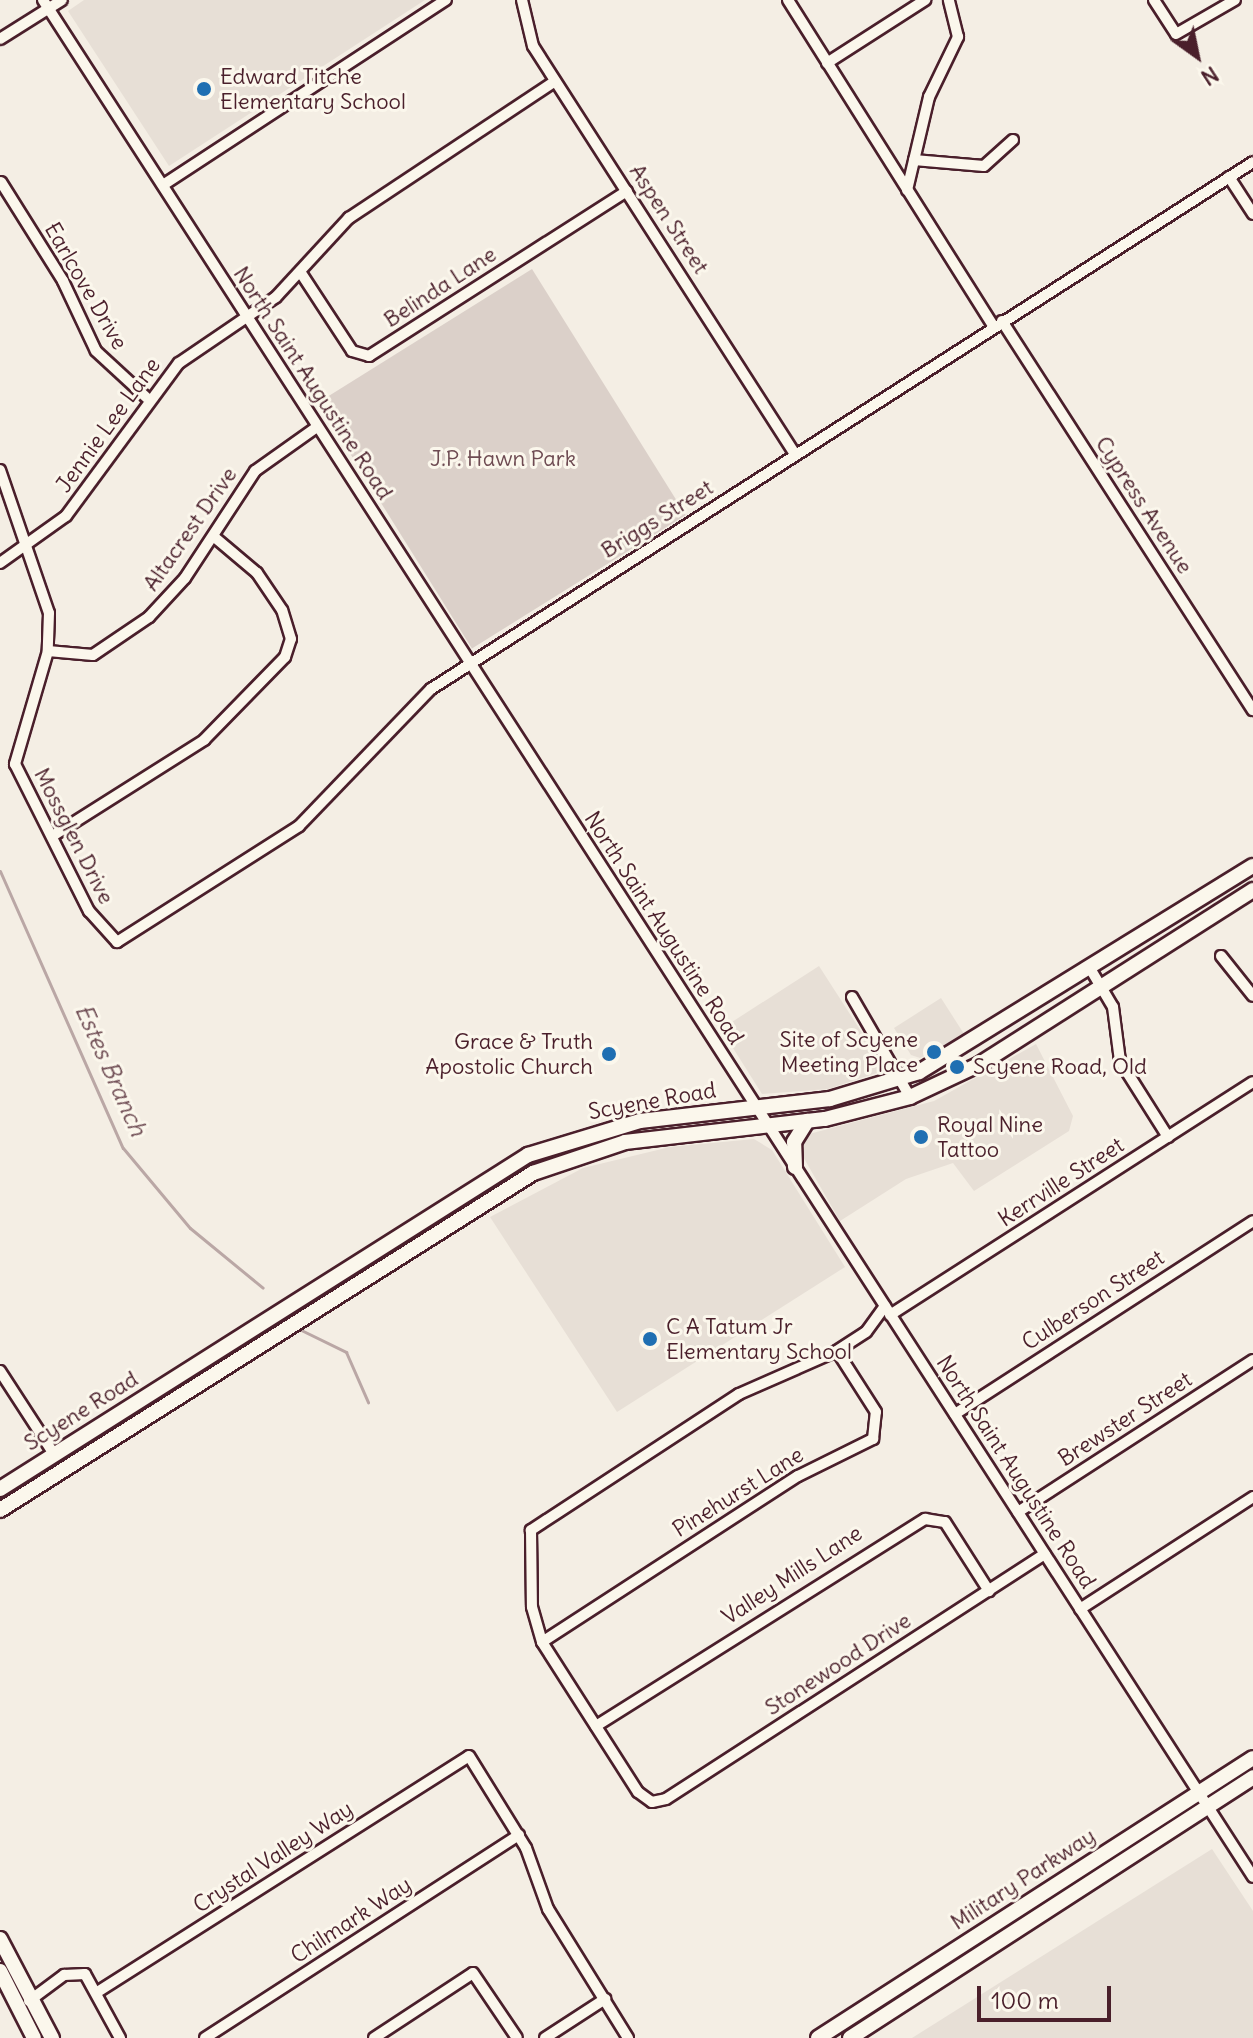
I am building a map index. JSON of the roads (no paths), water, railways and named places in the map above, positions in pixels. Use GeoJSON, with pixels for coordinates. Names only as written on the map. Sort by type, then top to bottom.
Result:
{"type":"FeatureCollection","features":[{"type":"Feature","properties":{"kind":"main road","name":"Scyene Road"},"geometry":{"type":"LineString","coordinates":[[0,1489],[528,1155],[640,1121],[830,1099],[903,1077],[955,1055],[1253,866]]}},
{"type":"Feature","properties":{"kind":"main road","name":"Scyene Road"},"geometry":{"type":"LineString","coordinates":[[0,1510],[533,1173],[645,1137],[807,1121],[910,1097],[980,1064],[1253,890]]}},
{"type":"Feature","properties":{"kind":"main road"},"geometry":{"type":"LineString","coordinates":[[795,1167],[794,1142],[807,1121]]}},
{"type":"Feature","properties":{"kind":"main road","name":"Military Parkway"},"geometry":{"type":"LineString","coordinates":[[818,2038],[1253,1758]]}},
{"type":"Feature","properties":{"kind":"main road","name":"Military Parkway"},"geometry":{"type":"LineString","coordinates":[[850,2038],[1253,1777]]}},
{"type":"Feature","properties":{"kind":"main road"},"geometry":{"type":"LineString","coordinates":[[1095,1858],[1104,1874]]}},
{"type":"Feature","properties":{"kind":"main road"},"geometry":{"type":"LineString","coordinates":[[0,1939],[35,1997],[52,2038]]}},
{"type":"Feature","properties":{"kind":"main road"},"geometry":{"type":"LineString","coordinates":[[0,1971],[21,2007],[34,2038]]}},
{"type":"Feature","properties":{"kind":"main road"},"geometry":{"type":"LineString","coordinates":[[905,1981],[933,1985]]}},
{"type":"Feature","properties":{"kind":"street"},"geometry":{"type":"LineString","coordinates":[[0,39],[46,4],[62,0]]}},
{"type":"Feature","properties":{"kind":"street"},"geometry":{"type":"LineString","coordinates":[[163,185],[446,0]]}},
{"type":"Feature","properties":{"kind":"street","name":"Aspen Street"},"geometry":{"type":"LineString","coordinates":[[522,0],[526,30],[555,81],[796,455]]}},
{"type":"Feature","properties":{"kind":"street","name":"Cypress Avenue"},"geometry":{"type":"LineString","coordinates":[[788,0],[907,190],[1253,710]]}},
{"type":"Feature","properties":{"kind":"street"},"geometry":{"type":"LineString","coordinates":[[827,63],[925,0]]}},
{"type":"Feature","properties":{"kind":"street"},"geometry":{"type":"LineString","coordinates":[[907,190],[929,97],[958,37],[949,0]]}},
{"type":"Feature","properties":{"kind":"street"},"geometry":{"type":"LineString","coordinates":[[1154,0],[1176,34],[1235,0]]}},
{"type":"Feature","properties":{"kind":"street","name":"North Saint Augustine Road"},"geometry":{"type":"LineString","coordinates":[[46,4],[1253,1877]]}},
{"type":"Feature","properties":{"kind":"street","name":"Jennie Lee Lane"},"geometry":{"type":"LineString","coordinates":[[0,563],[66,516],[147,398],[179,363],[301,273],[349,218],[555,81]]}},
{"type":"Feature","properties":{"kind":"street"},"geometry":{"type":"LineString","coordinates":[[914,160],[984,166],[1013,140]]}},
{"type":"Feature","properties":{"kind":"street","name":"Briggs Street"},"geometry":{"type":"LineString","coordinates":[[111,940],[124,939],[299,826],[418,699],[1253,162]]}},
{"type":"Feature","properties":{"kind":"street"},"geometry":{"type":"LineString","coordinates":[[1229,177],[1253,214]]}},
{"type":"Feature","properties":{"kind":"street","name":"Earlcove Drive"},"geometry":{"type":"LineString","coordinates":[[1,182],[96,351],[147,398]]}},
{"type":"Feature","properties":{"kind":"street","name":"Belinda Lane"},"geometry":{"type":"LineString","coordinates":[[301,273],[352,351],[369,356],[627,191]]}},
{"type":"Feature","properties":{"kind":"street","name":"Altacrest Drive"},"geometry":{"type":"LineString","coordinates":[[48,651],[93,655],[117,643],[175,591],[255,471],[317,427]]}},
{"type":"Feature","properties":{"kind":"street","name":"Mossglen Drive"},"geometry":{"type":"LineString","coordinates":[[0,470],[49,613],[48,651],[15,755],[27,794],[54,835],[111,940]]}},
{"type":"Feature","properties":{"kind":"street"},"geometry":{"type":"LineString","coordinates":[[54,835],[204,740],[285,657],[291,639],[282,610],[249,563],[213,536]]}},
{"type":"Feature","properties":{"kind":"street"},"geometry":{"type":"LineString","coordinates":[[1221,956],[1253,996]]}},
{"type":"Feature","properties":{"kind":"street"},"geometry":{"type":"LineString","coordinates":[[1091,970],[1113,1007],[1120,1061],[1168,1137]]}},
{"type":"Feature","properties":{"kind":"street"},"geometry":{"type":"LineString","coordinates":[[852,997],[903,1077],[910,1097]]}},
{"type":"Feature","properties":{"kind":"street","name":"Kerrville Street"},"geometry":{"type":"LineString","coordinates":[[542,1642],[532,1607],[531,1530],[739,1394],[837,1351],[866,1332],[888,1310],[1253,1082]]}},
{"type":"Feature","properties":{"kind":"street","name":"Culberson Street"},"geometry":{"type":"LineString","coordinates":[[955,1414],[1253,1221]]}},
{"type":"Feature","properties":{"kind":"street","name":"Pinehurst Lane"},"geometry":{"type":"LineString","coordinates":[[542,1642],[798,1476],[873,1439],[876,1412],[837,1351]]}},
{"type":"Feature","properties":{"kind":"street","name":"Brewster Street"},"geometry":{"type":"LineString","coordinates":[[1018,1512],[1253,1360]]}},
{"type":"Feature","properties":{"kind":"street"},"geometry":{"type":"LineString","coordinates":[[0,1371],[54,1454],[59,1471]]}},
{"type":"Feature","properties":{"kind":"street"},"geometry":{"type":"LineString","coordinates":[[1080,1609],[1253,1497]]}},
{"type":"Feature","properties":{"kind":"street","name":"Valley Mills Lane"},"geometry":{"type":"LineString","coordinates":[[596,1726],[925,1519],[945,1522],[989,1591]]}},
{"type":"Feature","properties":{"kind":"street","name":"Stonewood Drive"},"geometry":{"type":"LineString","coordinates":[[596,1726],[652,1802],[1045,1554]]}},
{"type":"Feature","properties":{"kind":"street"},"geometry":{"type":"LineString","coordinates":[[542,1642],[596,1726]]}},
{"type":"Feature","properties":{"kind":"street","name":"Crystal Valley Way"},"geometry":{"type":"LineString","coordinates":[[99,1991],[469,1756],[519,1835]]}},
{"type":"Feature","properties":{"kind":"street"},"geometry":{"type":"LineString","coordinates":[[519,1835],[548,1909],[628,2038]]}},
{"type":"Feature","properties":{"kind":"street","name":"Chilmark Way"},"geometry":{"type":"LineString","coordinates":[[205,2038],[519,1835]]}},
{"type":"Feature","properties":{"kind":"street"},"geometry":{"type":"LineString","coordinates":[[21,2007],[74,1971],[99,1991],[120,2038]]}},
{"type":"Feature","properties":{"kind":"street"},"geometry":{"type":"LineString","coordinates":[[374,2038],[473,1973],[517,2038]]}},
{"type":"Feature","properties":{"kind":"street"},"geometry":{"type":"LineString","coordinates":[[545,2038],[605,1999]]}},
{"type":"Feature","properties":{"kind":"waterway","name":"Estes Branch"},"geometry":{"type":"LineString","coordinates":[[0,871],[123,1148],[190,1228],[263,1288]]}},
{"type":"Feature","properties":{"kind":"waterway","name":"Estes Branch"},"geometry":{"type":"LineString","coordinates":[[297,1328],[346,1352],[368,1402]]}},
{"type":"Feature","properties":{"kind":"place","name":"Edward Titche Elementary School"},"geometry":{"type":"Point","coordinates":[204,89]}},
{"type":"Feature","properties":{"kind":"place","name":"Site of Scyene Meeting Place"},"geometry":{"type":"Point","coordinates":[934,1052]}},
{"type":"Feature","properties":{"kind":"place","name":"Grace & Truth Apostolic Church"},"geometry":{"type":"Point","coordinates":[609,1054]}},
{"type":"Feature","properties":{"kind":"place","name":"Scyene Road, Old"},"geometry":{"type":"Point","coordinates":[957,1067]}},
{"type":"Feature","properties":{"kind":"place","name":"Royal Nine Tattoo"},"geometry":{"type":"Point","coordinates":[921,1137]}},
{"type":"Feature","properties":{"kind":"place","name":"C A Tatum Jr Elementary School"},"geometry":{"type":"Point","coordinates":[650,1339]}},
{"type":"Feature","properties":{"kind":"park label","name":"J.P. Hawn Park"},"geometry":{"type":"Point","coordinates":[503,459]}}]}
